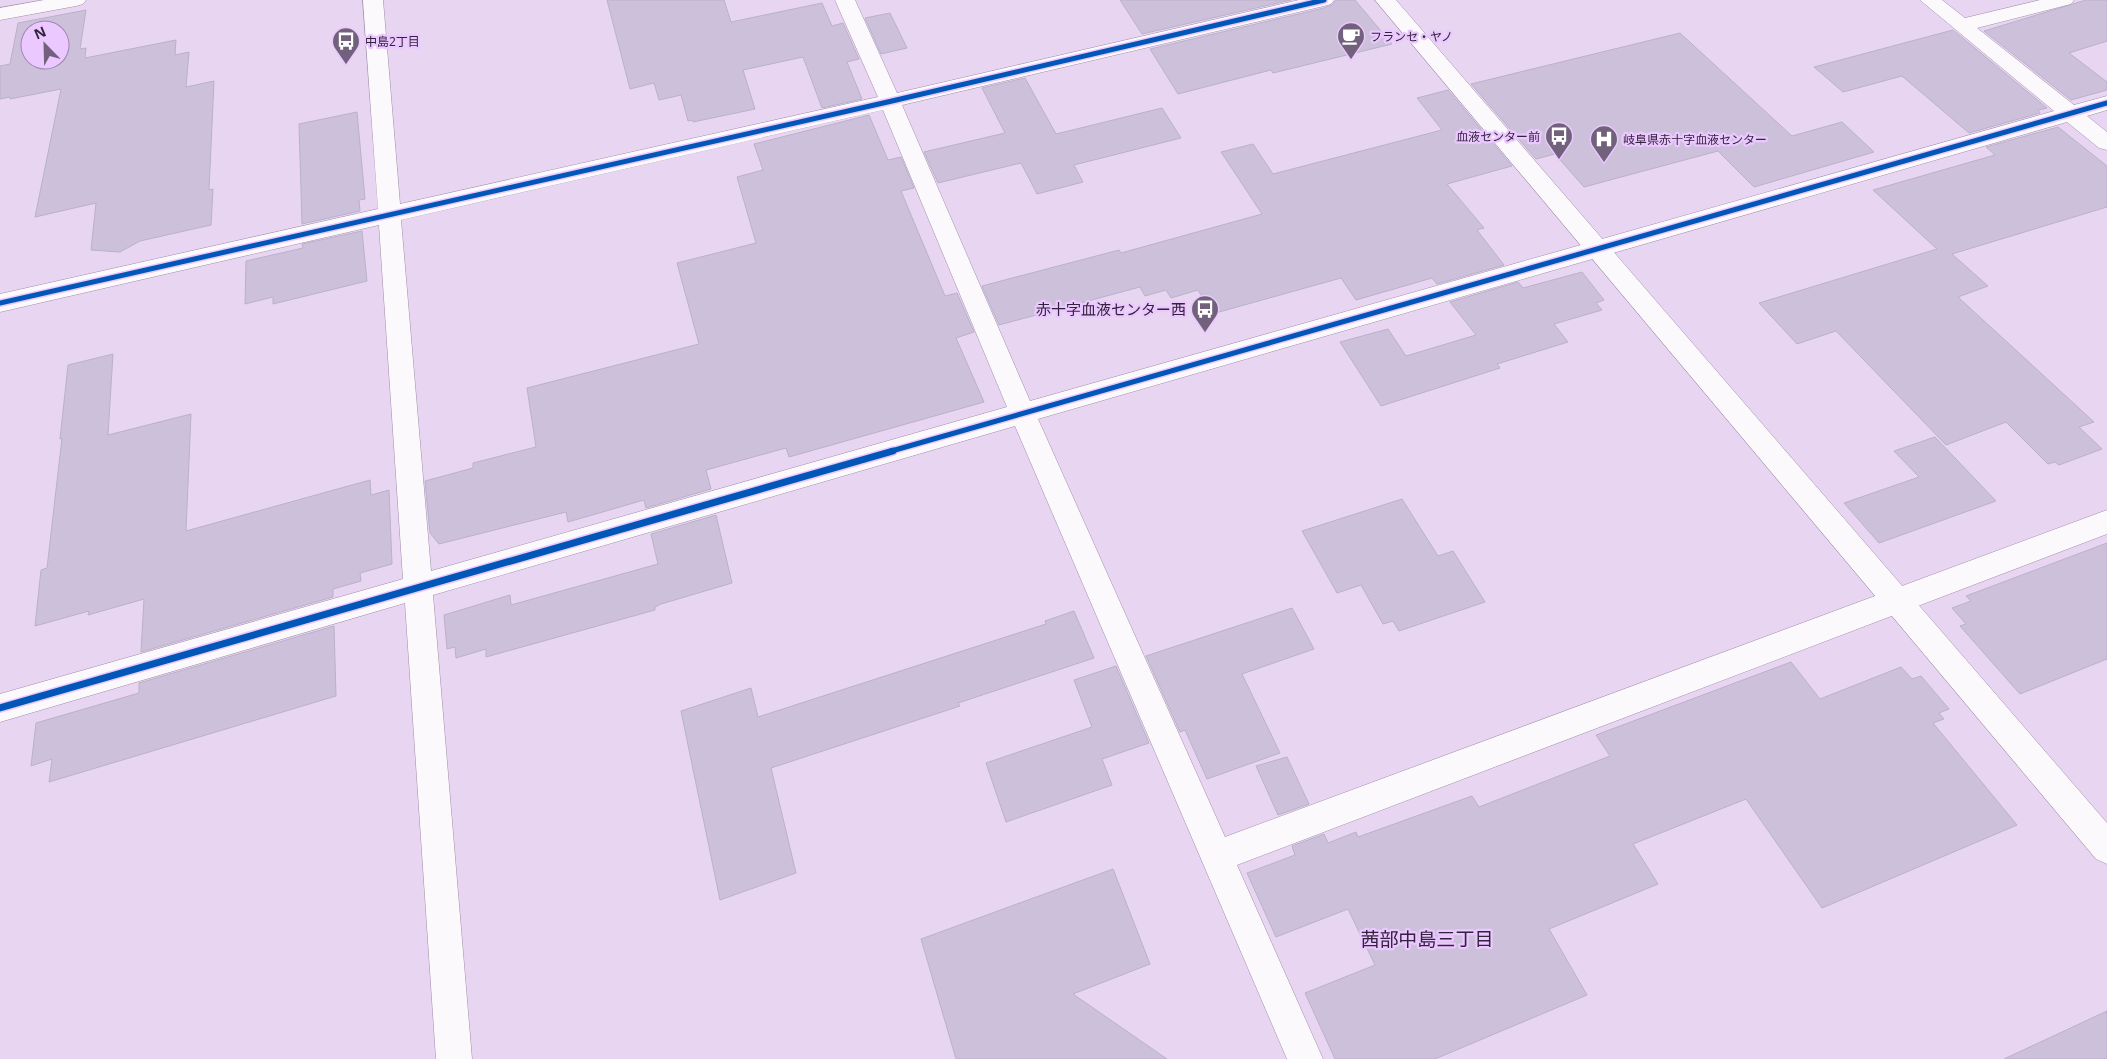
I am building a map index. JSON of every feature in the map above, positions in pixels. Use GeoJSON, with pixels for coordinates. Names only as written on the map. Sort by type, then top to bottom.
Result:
{"type":"FeatureCollection","features":[{"type":"Feature","properties":{"kind":"street"},"geometry":{"type":"LineString","coordinates":[[0,14],[76,0]]}},
{"type":"Feature","properties":{"kind":"street"},"geometry":{"type":"LineString","coordinates":[[373,0],[391,215],[417,587],[454,1059]]}},
{"type":"Feature","properties":{"kind":"street"},"geometry":{"type":"LineString","coordinates":[[845,0],[892,101],[1022,413],[1218,856],[1305,1059]]}},
{"type":"Feature","properties":{"kind":"street"},"geometry":{"type":"LineString","coordinates":[[0,303],[892,101],[1324,0]]}},
{"type":"Feature","properties":{"kind":"street"},"geometry":{"type":"LineString","coordinates":[[1385,0],[2107,848]]}},
{"type":"Feature","properties":{"kind":"street"},"geometry":{"type":"LineString","coordinates":[[1930,0],[2107,143]]}},
{"type":"Feature","properties":{"kind":"street"},"geometry":{"type":"LineString","coordinates":[[1962,25],[2064,0]]}},
{"type":"Feature","properties":{"kind":"street"},"geometry":{"type":"LineString","coordinates":[[0,708],[1022,413],[2107,104]]}},
{"type":"Feature","properties":{"kind":"street"},"geometry":{"type":"LineString","coordinates":[[1218,856],[2107,522]]}},
{"type":"Feature","properties":{"kind":"building"},"geometry":{"type":"Polygon","coordinates":[[[607,0],[724,0],[731,22],[822,3],[832,26],[843,23],[859,59],[847,62],[862,99],[822,108],[803,57],[743,70],[755,109],[693,122],[693,120],[688,121],[681,95],[659,100],[654,83],[630,89],[607,0]]]}},
{"type":"Feature","properties":{"kind":"building"},"geometry":{"type":"Polygon","coordinates":[[[1120,0],[1291,0],[1142,34],[1120,0]]]}},
{"type":"Feature","properties":{"kind":"building"},"geometry":{"type":"Polygon","coordinates":[[[1336,0],[1355,0],[1392,44],[1273,73],[1271,70],[1178,94],[1150,49],[1324,8],[1332,5],[1336,0]]]}},
{"type":"Feature","properties":{"kind":"building"},"geometry":{"type":"Polygon","coordinates":[[[2086,0],[2107,0],[2107,41],[2069,53],[2107,82],[2107,90],[2071,100],[1984,31],[2086,0]]]}},
{"type":"Feature","properties":{"kind":"building"},"geometry":{"type":"Polygon","coordinates":[[[86,10],[80,49],[86,48],[85,58],[176,40],[175,55],[189,52],[186,87],[214,81],[209,190],[213,189],[211,225],[140,241],[120,252],[91,250],[96,203],[35,217],[61,89],[10,99],[10,97],[0,99],[0,66],[10,64],[18,23],[20,23],[20,70],[70,70],[70,20],[34,20],[86,10]]]}},
{"type":"Feature","properties":{"kind":"building"},"geometry":{"type":"Polygon","coordinates":[[[890,13],[907,48],[881,54],[865,18],[890,13]]]}},
{"type":"Feature","properties":{"kind":"building"},"geometry":{"type":"Polygon","coordinates":[[[1953,30],[2047,108],[2038,110],[2040,113],[1969,133],[1902,76],[1843,92],[1814,67],[1953,30]]]}},
{"type":"Feature","properties":{"kind":"building"},"geometry":{"type":"Polygon","coordinates":[[[1680,33],[1792,136],[1842,122],[1874,152],[1754,187],[1718,151],[1584,187],[1555,154],[1536,159],[1471,84],[1680,33]]]}},
{"type":"Feature","properties":{"kind":"building"},"geometry":{"type":"Polygon","coordinates":[[[1025,78],[1056,134],[1162,108],[1181,138],[1074,165],[1083,182],[1037,194],[1021,163],[938,183],[924,152],[1005,133],[982,88],[1025,78]]]}},
{"type":"Feature","properties":{"kind":"building"},"geometry":{"type":"Polygon","coordinates":[[[1448,90],[1512,166],[1447,184],[1484,228],[1477,230],[1504,265],[1437,284],[1432,278],[1356,300],[1341,278],[1212,314],[1198,290],[1171,298],[1166,290],[1145,296],[1140,287],[999,325],[982,286],[1119,250],[1121,253],[1262,214],[1221,152],[1253,144],[1273,174],[1442,130],[1417,98],[1448,90]]]}},
{"type":"Feature","properties":{"kind":"building"},"geometry":{"type":"Polygon","coordinates":[[[357,112],[365,199],[359,200],[360,211],[302,224],[299,124],[357,112]]]}},
{"type":"Feature","properties":{"kind":"building"},"geometry":{"type":"Polygon","coordinates":[[[869,115],[888,160],[901,157],[914,188],[901,191],[945,296],[957,293],[974,332],[956,338],[984,402],[789,457],[786,448],[706,470],[711,489],[646,508],[644,500],[568,522],[566,512],[439,544],[430,533],[425,481],[473,468],[473,463],[536,447],[527,388],[699,344],[677,263],[756,243],[737,177],[763,170],[754,144],[869,115]]]}},
{"type":"Feature","properties":{"kind":"building"},"geometry":{"type":"Polygon","coordinates":[[[2058,127],[2107,166],[2107,207],[1952,254],[1988,286],[1958,297],[2094,422],[2079,427],[2102,449],[2059,465],[2055,462],[2048,464],[2006,422],[1946,445],[1836,331],[1797,344],[1759,303],[1937,249],[1873,190],[1995,155],[1986,147],[2058,127]]]}},
{"type":"Feature","properties":{"kind":"building"},"geometry":{"type":"Polygon","coordinates":[[[362,231],[367,281],[273,304],[273,297],[245,304],[246,261],[303,248],[302,244],[362,231]]]}},
{"type":"Feature","properties":{"kind":"building"},"geometry":{"type":"Polygon","coordinates":[[[1582,272],[1604,300],[1596,303],[1602,310],[1554,324],[1568,342],[1497,364],[1500,368],[1381,406],[1340,342],[1388,329],[1406,356],[1476,335],[1450,302],[1518,282],[1523,288],[1582,272]]]}},
{"type":"Feature","properties":{"kind":"building"},"geometry":{"type":"Polygon","coordinates":[[[113,354],[108,435],[191,414],[186,531],[370,480],[371,495],[389,490],[392,564],[360,573],[361,581],[333,589],[333,597],[141,652],[144,599],[88,615],[89,611],[35,626],[41,570],[47,568],[62,438],[60,439],[68,365],[113,354]]]}},
{"type":"Feature","properties":{"kind":"building"},"geometry":{"type":"Polygon","coordinates":[[[1935,437],[1996,501],[1879,543],[1844,503],[1919,477],[1894,451],[1935,437]]]}},
{"type":"Feature","properties":{"kind":"building"},"geometry":{"type":"Polygon","coordinates":[[[1402,499],[1438,556],[1453,551],[1485,602],[1399,631],[1393,621],[1383,624],[1361,585],[1337,593],[1302,531],[1402,499]]]}},
{"type":"Feature","properties":{"kind":"building"},"geometry":{"type":"Polygon","coordinates":[[[716,515],[732,583],[661,604],[655,607],[655,610],[486,657],[486,649],[456,658],[455,647],[447,649],[444,615],[510,595],[511,605],[658,564],[651,534],[716,515]]]}},
{"type":"Feature","properties":{"kind":"building"},"geometry":{"type":"Polygon","coordinates":[[[2107,543],[2107,659],[2020,694],[1960,626],[1966,624],[1952,608],[1971,601],[1966,596],[2107,543]]]}},
{"type":"Feature","properties":{"kind":"building"},"geometry":{"type":"Polygon","coordinates":[[[1292,608],[1314,649],[1242,674],[1280,753],[1207,779],[1185,730],[1180,732],[1146,656],[1292,608]]]}},
{"type":"Feature","properties":{"kind":"building"},"geometry":{"type":"Polygon","coordinates":[[[1074,611],[1094,658],[958,703],[960,706],[771,768],[796,873],[720,900],[681,711],[751,688],[758,717],[1046,624],[1045,621],[1074,611]]]}},
{"type":"Feature","properties":{"kind":"building"},"geometry":{"type":"Polygon","coordinates":[[[334,626],[336,696],[49,782],[52,759],[31,766],[36,723],[139,693],[139,683],[334,626]]]}},
{"type":"Feature","properties":{"kind":"building"},"geometry":{"type":"Polygon","coordinates":[[[1791,662],[1820,699],[1901,667],[1912,679],[1921,676],[1949,709],[1939,713],[1944,719],[1933,723],[2017,825],[1822,908],[1746,799],[1633,844],[1658,884],[1549,929],[1587,995],[1435,1059],[1335,1059],[1305,993],[1375,965],[1348,909],[1276,937],[1247,873],[1295,855],[1292,846],[1324,834],[1328,843],[1356,832],[1358,837],[1472,796],[1479,807],[1610,756],[1596,735],[1791,662]]]}},
{"type":"Feature","properties":{"kind":"building"},"geometry":{"type":"Polygon","coordinates":[[[1116,666],[1149,743],[1102,759],[1112,785],[1006,822],[986,763],[1092,727],[1074,680],[1116,666]]]}},
{"type":"Feature","properties":{"kind":"building"},"geometry":{"type":"Polygon","coordinates":[[[1287,757],[1309,804],[1278,815],[1256,766],[1287,757]]]}},
{"type":"Feature","properties":{"kind":"building"},"geometry":{"type":"Polygon","coordinates":[[[1113,869],[1150,964],[1073,994],[1167,1059],[956,1059],[921,939],[1113,869]]]}},
{"type":"Feature","properties":{"kind":"building"},"geometry":{"type":"Polygon","coordinates":[[[2107,1011],[2107,1059],[2004,1059],[2107,1011]]]}},
{"type":"Feature","properties":{"kind":"cycle path"},"geometry":{"type":"LineString","coordinates":[[0,303],[892,101],[1324,0]]}},
{"type":"Feature","properties":{"kind":"cycle path"},"geometry":{"type":"LineString","coordinates":[[0,708],[2107,103]]}},
{"type":"Feature","properties":{"kind":"place","name":"フランセ・ヤノ"},"geometry":{"type":"Point","coordinates":[1351,60]}},
{"type":"Feature","properties":{"kind":"place","name":"中島2丁目"},"geometry":{"type":"Point","coordinates":[346,65]}},
{"type":"Feature","properties":{"kind":"place","name":"血液センター前"},"geometry":{"type":"Point","coordinates":[1559,160]}},
{"type":"Feature","properties":{"kind":"place","name":"岐阜県赤十字血液センター"},"geometry":{"type":"Point","coordinates":[1604,163]}},
{"type":"Feature","properties":{"kind":"place","name":"赤十字血液センター西"},"geometry":{"type":"Point","coordinates":[1205,333]}},
{"type":"Feature","properties":{"kind":"district","name":"茜部中島三丁目"},"geometry":{"type":"Point","coordinates":[1427,939]}}]}
